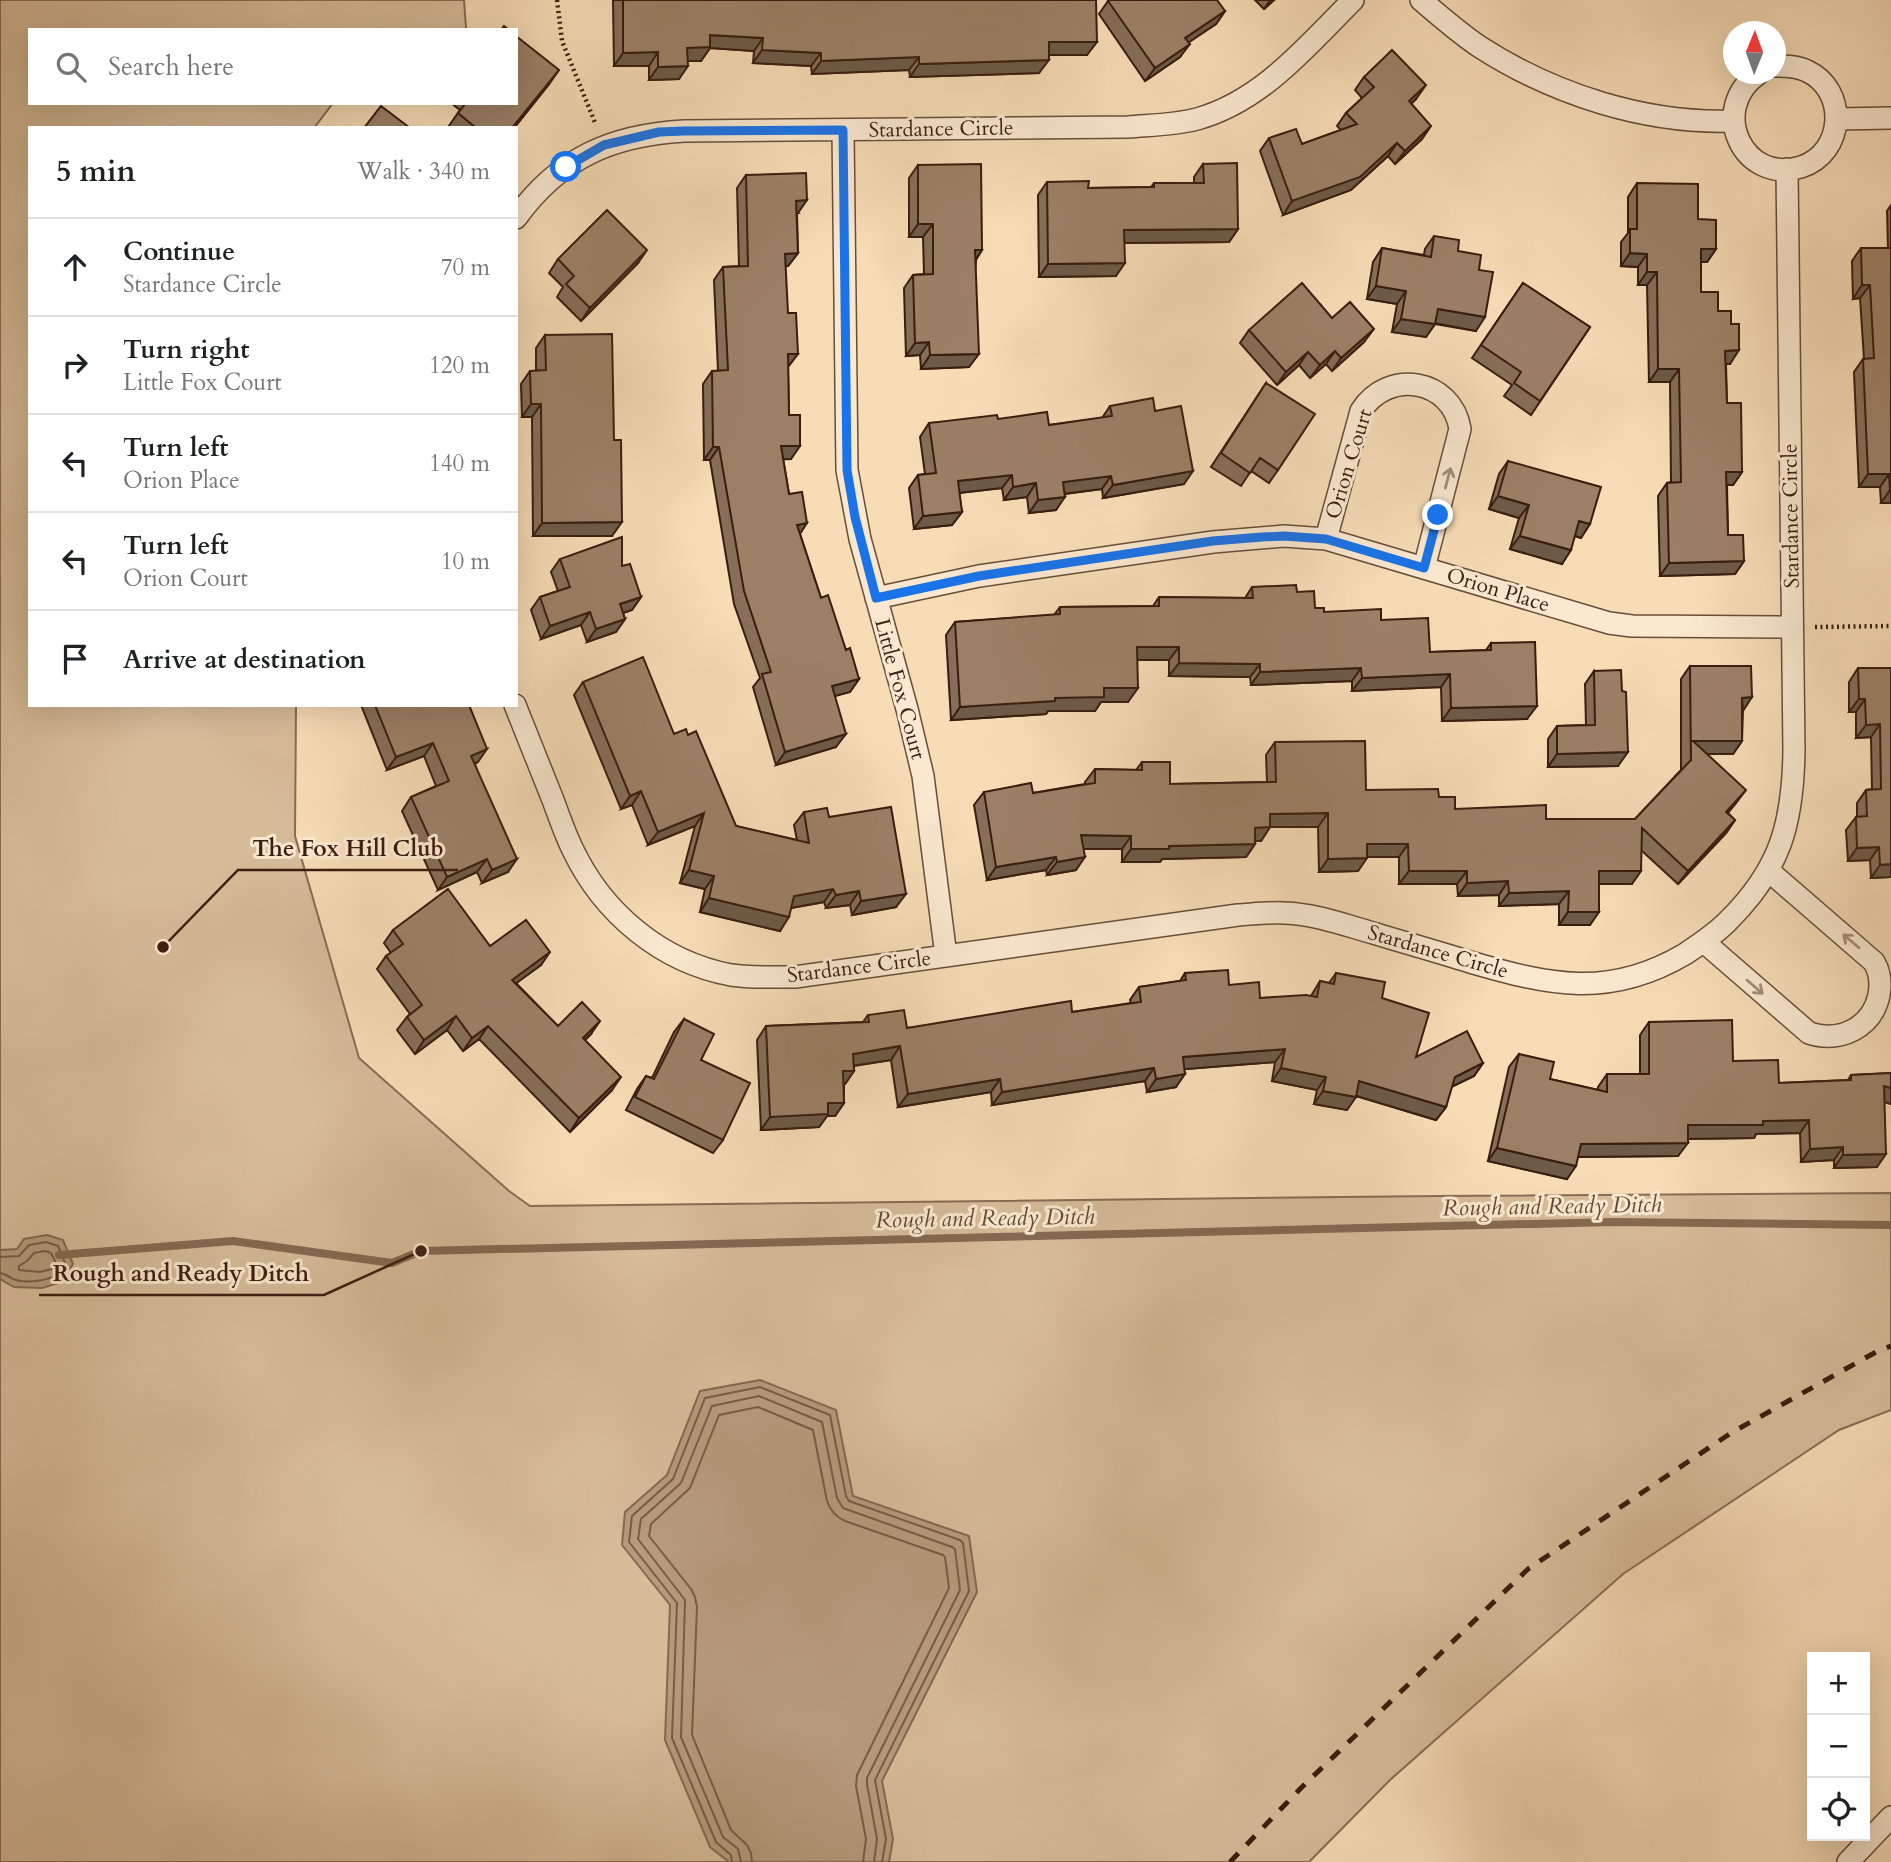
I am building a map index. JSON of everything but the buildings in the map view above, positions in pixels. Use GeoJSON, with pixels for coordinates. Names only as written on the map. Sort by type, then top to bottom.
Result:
{"type":"FeatureCollection","features":[{"type":"Feature","properties":{"kind":"street","name":"Stardance Circle"},"geometry":{"type":"LineString","coordinates":[[518,216],[548,181],[604,145],[671,131],[1128,127],[1164,125],[1196,119],[1235,104],[1263,86],[1290,64],[1353,0]]}},
{"type":"Feature","properties":{"kind":"street"},"geometry":{"type":"LineString","coordinates":[[1421,0],[1464,35],[1500,59],[1584,97],[1664,116],[1712,122],[1733,121]]}},
{"type":"Feature","properties":{"kind":"street"},"geometry":{"type":"LineString","coordinates":[[1746,84],[1734,106],[1733,121],[1742,146],[1762,164],[1787,169],[1803,167],[1827,148],[1835,134],[1835,104],[1829,89],[1819,78],[1806,70],[1786,66]]}},
{"type":"Feature","properties":{"kind":"street"},"geometry":{"type":"LineString","coordinates":[[1837,119],[1891,118]]}},
{"type":"Feature","properties":{"kind":"street","name":"Little Fox Court"},"geometry":{"type":"LineString","coordinates":[[843,130],[847,470],[855,517],[923,776],[946,956]]}},
{"type":"Feature","properties":{"kind":"street","name":"Stardance Circle"},"geometry":{"type":"LineString","coordinates":[[516,707],[573,849],[600,893],[615,911],[654,944],[710,970],[752,977],[795,977],[1238,915],[1287,913],[1346,925],[1545,981],[1608,983],[1669,963],[1704,942],[1737,913],[1769,871],[1787,827],[1793,776],[1793,627],[1787,169]]}},
{"type":"Feature","properties":{"kind":"street","name":"Orion Court"},"geometry":{"type":"LineString","coordinates":[[1326,539],[1365,404],[1389,387],[1408,384],[1421,386],[1439,393],[1449,402],[1456,412],[1460,429],[1424,568]]}},
{"type":"Feature","properties":{"kind":"street","name":"Orion Place"},"geometry":{"type":"LineString","coordinates":[[876,598],[979,576],[1213,541],[1284,536],[1326,539],[1621,625],[1793,627]]}},
{"type":"Feature","properties":{"kind":"street"},"geometry":{"type":"LineString","coordinates":[[1704,942],[1809,1033],[1827,1036],[1847,1034],[1871,1015],[1880,986],[1878,969],[1874,962],[1769,871]]}},
{"type":"Feature","properties":{"kind":"street"},"geometry":{"type":"LineString","coordinates":[[1848,1862],[1891,1817]]}},
{"type":"Feature","properties":{"kind":"path"},"geometry":{"type":"LineString","coordinates":[[557,0],[562,41],[604,145]]}},
{"type":"Feature","properties":{"kind":"path"},"geometry":{"type":"LineString","coordinates":[[1793,627],[1891,626]]}},
{"type":"Feature","properties":{"kind":"shaded area"},"geometry":{"type":"Polygon","coordinates":[[[0,0],[464,0],[466,28],[28,28],[28,105],[331,105],[316,126],[28,126],[28,707],[296,707],[295,836],[359,1058],[509,1191],[530,1206],[1891,1193],[1891,1410],[1839,1430],[1623,1574],[1390,1780],[1309,1862],[0,1862],[0,0]]]}},
{"type":"Feature","properties":{"kind":"water"},"geometry":{"type":"Polygon","coordinates":[[[47,1235],[63,1240],[73,1264],[62,1282],[42,1288],[14,1287],[0,1279],[0,1250],[17,1249],[24,1239],[47,1235]]]}},
{"type":"Feature","properties":{"kind":"water"},"geometry":{"type":"Polygon","coordinates":[[[760,1380],[836,1410],[853,1496],[969,1536],[977,1592],[882,1781],[893,1839],[889,1862],[729,1862],[710,1847],[665,1740],[670,1605],[622,1545],[625,1512],[667,1475],[700,1391],[760,1380]]]}},
{"type":"Feature","properties":{"kind":"waterway","name":"Rough and Ready Ditch"},"geometry":{"type":"LineString","coordinates":[[59,1255],[233,1241],[392,1263],[421,1251],[1613,1222],[1891,1225]]}},
{"type":"Feature","properties":{"kind":"railway"},"geometry":{"type":"LineString","coordinates":[[1230,1862],[1301,1788],[1528,1569],[1731,1433],[1891,1346]]}},
{"type":"Feature","properties":{"kind":"place","name":"The Fox Hill Club"},"geometry":{"type":"Point","coordinates":[163,947]}},
{"type":"Feature","properties":{"kind":"place","name":"Rough and Ready Ditch"},"geometry":{"type":"Point","coordinates":[421,1251]}},
{"type":"Feature","properties":{"kind":"route"},"geometry":{"type":"LineString","coordinates":[[566,167],[604,145],[659,132],[843,130],[847,470],[855,517],[876,598],[979,576],[1213,541],[1262,537],[1326,539],[1424,568],[1438,515]]}}]}
